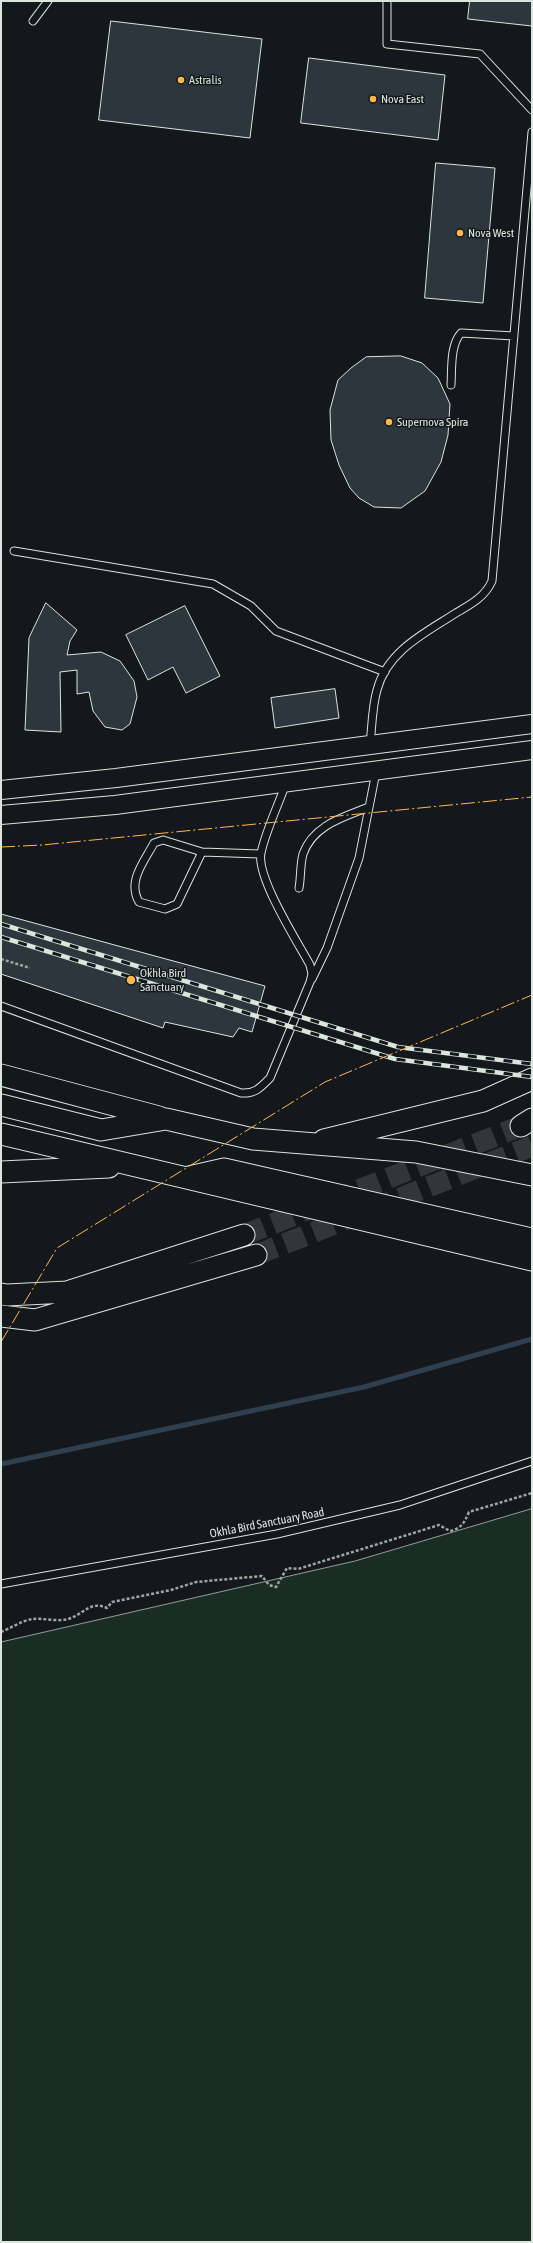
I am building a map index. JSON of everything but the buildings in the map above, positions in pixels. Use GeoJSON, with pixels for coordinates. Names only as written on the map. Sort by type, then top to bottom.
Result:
{"type":"FeatureCollection","features":[{"type":"Feature","properties":{"kind":"main road"},"geometry":{"type":"LineString","coordinates":[[1,1075],[166,1119],[253,1139],[416,1152],[532,1175]]}},
{"type":"Feature","properties":{"kind":"main road"},"geometry":{"type":"LineString","coordinates":[[306,1144],[483,1101],[532,1079]]}},
{"type":"Feature","properties":{"kind":"main road"},"geometry":{"type":"LineString","coordinates":[[1,1105],[101,1130],[166,1119]]}},
{"type":"Feature","properties":{"kind":"main road"},"geometry":{"type":"LineString","coordinates":[[1,1134],[488,1251],[532,1260]]}},
{"type":"Feature","properties":{"kind":"main road"},"geometry":{"type":"LineString","coordinates":[[1,1172],[136,1166]]}},
{"type":"Feature","properties":{"kind":"main road"},"geometry":{"type":"LineString","coordinates":[[185,1178],[224,1169],[532,1238]]}},
{"type":"Feature","properties":{"kind":"main road"},"geometry":{"type":"LineString","coordinates":[[1,1294],[66,1292],[244,1235]]}},
{"type":"Feature","properties":{"kind":"main road"},"geometry":{"type":"LineString","coordinates":[[1,1316],[35,1320],[256,1255]]}},
{"type":"Feature","properties":{"kind":"street"},"geometry":{"type":"LineString","coordinates":[[1,790],[116,778],[532,724]]}},
{"type":"Feature","properties":{"kind":"street"},"geometry":{"type":"LineString","coordinates":[[1,815],[116,805],[287,781],[532,750]]}},
{"type":"Feature","properties":{"kind":"lane"},"geometry":{"type":"LineString","coordinates":[[32,21],[48,1]]}},
{"type":"Feature","properties":{"kind":"lane"},"geometry":{"type":"LineString","coordinates":[[387,1],[387,44],[480,54],[532,110]]}},
{"type":"Feature","properties":{"kind":"lane"},"geometry":{"type":"LineString","coordinates":[[370,745],[376,690],[397,653],[411,642],[473,603],[489,588],[492,581],[532,132]]}},
{"type":"Feature","properties":{"kind":"lane"},"geometry":{"type":"LineString","coordinates":[[451,385],[454,347],[457,338],[461,333],[514,336]]}},
{"type":"Feature","properties":{"kind":"lane"},"geometry":{"type":"LineString","coordinates":[[14,551],[213,584],[250,606],[276,631],[385,672]]}},
{"type":"Feature","properties":{"kind":"lane"},"geometry":{"type":"LineString","coordinates":[[1,1006],[241,1093],[252,1094],[270,1078],[310,982],[327,948],[359,858],[376,770]]}},
{"type":"Feature","properties":{"kind":"lane"},"geometry":{"type":"LineString","coordinates":[[287,781],[260,854],[261,868],[265,879],[310,965],[312,974],[310,982]]}},
{"type":"Feature","properties":{"kind":"lane"},"geometry":{"type":"LineString","coordinates":[[299,888],[304,854],[318,832],[330,822],[369,807]]}},
{"type":"Feature","properties":{"kind":"lane"},"geometry":{"type":"LineString","coordinates":[[202,852],[177,904],[165,909],[139,902],[133,892],[135,879],[154,843],[163,840],[202,852],[260,854]]}},
{"type":"Feature","properties":{"kind":"lane","name":"Okhla Bird Sanctuary Road"},"geometry":{"type":"LineString","coordinates":[[1,1584],[277,1534],[384,1509],[532,1461]]}},
{"type":"Feature","properties":{"kind":"path"},"geometry":{"type":"LineString","coordinates":[[1,959],[30,968]]}},
{"type":"Feature","properties":{"kind":"path"},"geometry":{"type":"LineString","coordinates":[[1,1632],[32,1619],[66,1620],[80,1614],[90,1605],[100,1604],[107,1608],[112,1602],[171,1590],[196,1582],[262,1576],[269,1585],[276,1587],[287,1568],[298,1569],[439,1525],[450,1531],[457,1529],[463,1526],[470,1512],[532,1493]]}},
{"type":"Feature","properties":{"kind":"green space"},"geometry":{"type":"Polygon","coordinates":[[[532,1509],[532,2242],[1,2242],[1,1642],[355,1561],[532,1509]]]}},
{"type":"Feature","properties":{"kind":"waterway"},"geometry":{"type":"LineString","coordinates":[[1,1464],[364,1387],[532,1339]]}},
{"type":"Feature","properties":{"kind":"tunnel"},"geometry":{"type":"LineString","coordinates":[[244,1235],[521,1126]]}},
{"type":"Feature","properties":{"kind":"tunnel"},"geometry":{"type":"LineString","coordinates":[[256,1255],[532,1146]]}},
{"type":"Feature","properties":{"kind":"railway"},"geometry":{"type":"LineString","coordinates":[[1,924],[398,1047],[532,1064]]}},
{"type":"Feature","properties":{"kind":"railway"},"geometry":{"type":"LineString","coordinates":[[1,937],[395,1059],[532,1077]]}},
{"type":"Feature","properties":{"kind":"power"},"geometry":{"type":"LineString","coordinates":[[1,847],[42,845],[532,797]]}},
{"type":"Feature","properties":{"kind":"power"},"geometry":{"type":"LineString","coordinates":[[1,1342],[57,1248],[325,1082],[532,995]]}},
{"type":"Feature","properties":{"kind":"place","name":"Astralis"},"geometry":{"type":"Point","coordinates":[181,80]}},
{"type":"Feature","properties":{"kind":"place","name":"Nova East"},"geometry":{"type":"Point","coordinates":[373,99]}},
{"type":"Feature","properties":{"kind":"place","name":"Nova West"},"geometry":{"type":"Point","coordinates":[460,233]}},
{"type":"Feature","properties":{"kind":"place","name":"Supernova Spira"},"geometry":{"type":"Point","coordinates":[389,422]}},
{"type":"Feature","properties":{"kind":"place","name":"Okhla Bird Sanctuary"},"geometry":{"type":"Point","coordinates":[131,980]}}]}
